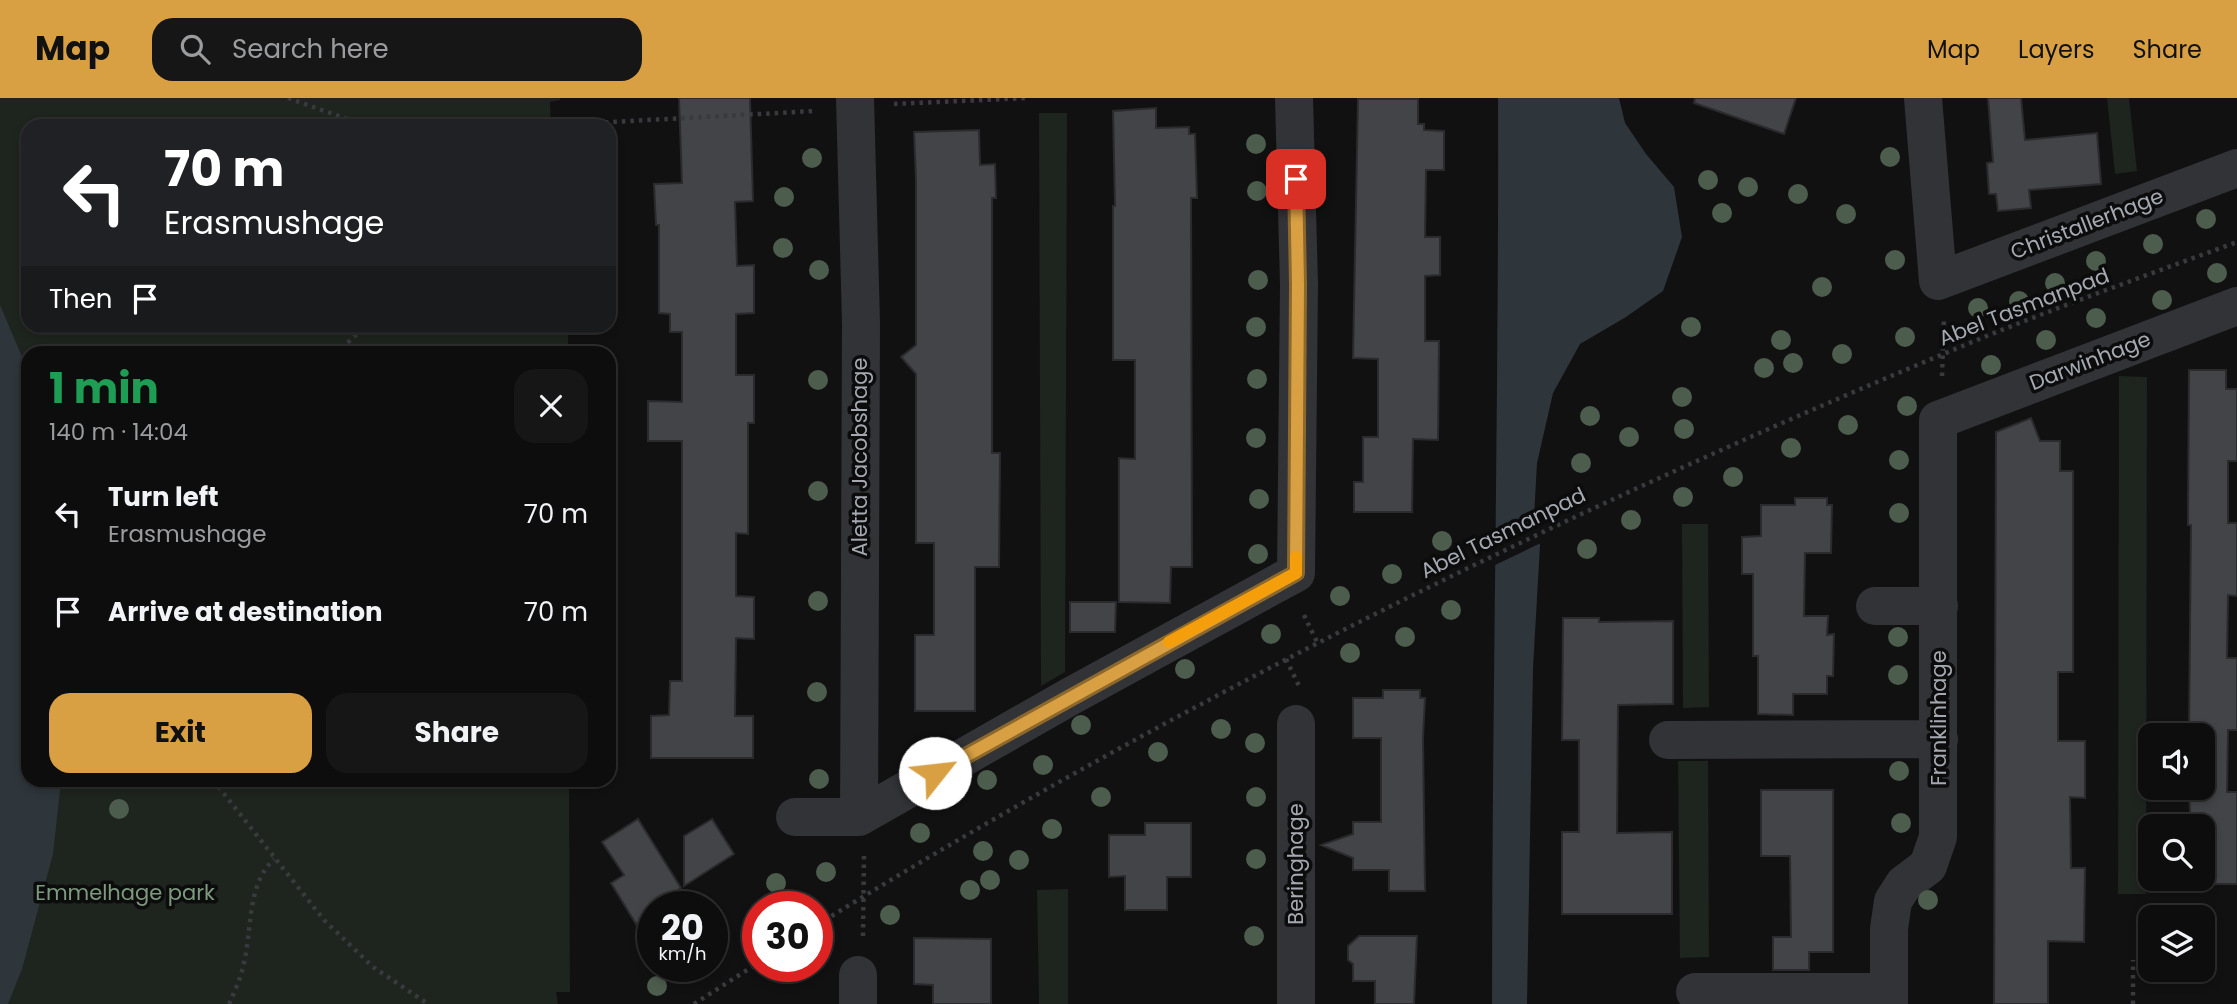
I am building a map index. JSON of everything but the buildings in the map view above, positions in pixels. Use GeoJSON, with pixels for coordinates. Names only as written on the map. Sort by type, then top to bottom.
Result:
{"type":"FeatureCollection","features":[{"type":"Feature","properties":{"kind":"street"},"geometry":{"type":"LineString","coordinates":[[795,817],[862,831],[1071,696],[1296,573],[1298,284],[1294,98]]}},
{"type":"Feature","properties":{"kind":"street"},"geometry":{"type":"LineString","coordinates":[[1923,98],[1941,298]]}},
{"type":"Feature","properties":{"kind":"street","name":"Aletta Jacobshage"},"geometry":{"type":"LineString","coordinates":[[862,831],[861,362],[869,101]]}},
{"type":"Feature","properties":{"kind":"street","name":"Christallerhage"},"geometry":{"type":"LineString","coordinates":[[1941,298],[2237,168]]}},
{"type":"Feature","properties":{"kind":"street","name":"Darwinhage"},"geometry":{"type":"LineString","coordinates":[[1943,401],[2237,306]]}},
{"type":"Feature","properties":{"kind":"street","name":"Franklinhage"},"geometry":{"type":"LineString","coordinates":[[1889,998],[1889,929],[1893,901],[1904,884],[1927,866],[1937,843],[1938,420],[1943,401]]}},
{"type":"Feature","properties":{"kind":"street"},"geometry":{"type":"LineString","coordinates":[[1875,606],[1939,606]]}},
{"type":"Feature","properties":{"kind":"street","name":"Beringhage"},"geometry":{"type":"LineString","coordinates":[[1296,1004],[1297,724]]}},
{"type":"Feature","properties":{"kind":"street"},"geometry":{"type":"LineString","coordinates":[[1668,740],[1939,739]]}},
{"type":"Feature","properties":{"kind":"street"},"geometry":{"type":"LineString","coordinates":[[1695,992],[1889,998]]}},
{"type":"Feature","properties":{"kind":"path"},"geometry":{"type":"LineString","coordinates":[[288,98],[352,119]]}},
{"type":"Feature","properties":{"kind":"path"},"geometry":{"type":"LineString","coordinates":[[869,101],[1027,98]]}},
{"type":"Feature","properties":{"kind":"path"},"geometry":{"type":"LineString","coordinates":[[616,122],[792,112]]}},
{"type":"Feature","properties":{"kind":"path","name":"Abel Tasmanpad"},"geometry":{"type":"LineString","coordinates":[[833,915],[1073,774],[1317,642],[1563,521],[1690,462],[1943,355],[2237,242]]}},
{"type":"Feature","properties":{"kind":"path"},"geometry":{"type":"LineString","coordinates":[[1941,298],[1943,401]]}},
{"type":"Feature","properties":{"kind":"path"},"geometry":{"type":"LineString","coordinates":[[343,346],[358,333]]}},
{"type":"Feature","properties":{"kind":"path"},"geometry":{"type":"LineString","coordinates":[[218,787],[324,920],[358,954],[394,983],[428,1004]]}},
{"type":"Feature","properties":{"kind":"path"},"geometry":{"type":"LineString","coordinates":[[862,831],[863,937]]}},
{"type":"Feature","properties":{"kind":"path"},"geometry":{"type":"LineString","coordinates":[[229,1004],[244,961],[262,873],[274,859]]}},
{"type":"Feature","properties":{"kind":"path"},"geometry":{"type":"LineString","coordinates":[[2133,960],[2133,1004]]}},
{"type":"Feature","properties":{"kind":"path"},"geometry":{"type":"LineString","coordinates":[[694,1004],[742,973]]}},
{"type":"Feature","properties":{"kind":"green space","name":"Emmelhage park"},"geometry":{"type":"Polygon","coordinates":[[[0,98],[560,98],[550,102],[551,119],[21,119],[21,333],[568,333],[568,346],[21,346],[21,787],[569,787],[570,992],[556,992],[558,1004],[0,1004],[0,98]]]}},
{"type":"Feature","properties":{"kind":"green space"},"geometry":{"type":"Polygon","coordinates":[[[2107,98],[2129,98],[2137,171],[2115,174],[2107,98]]]}},
{"type":"Feature","properties":{"kind":"green space"},"geometry":{"type":"Polygon","coordinates":[[[1039,113],[1067,113],[1065,672],[1041,686],[1039,113]]]}},
{"type":"Feature","properties":{"kind":"green space"},"geometry":{"type":"Polygon","coordinates":[[[2119,376],[2147,377],[2146,723],[2138,723],[2138,800],[2146,800],[2146,814],[2138,814],[2138,891],[2146,891],[2146,894],[2118,894],[2119,376]]]}},
{"type":"Feature","properties":{"kind":"green space"},"geometry":{"type":"Polygon","coordinates":[[[1682,524],[1708,524],[1709,707],[1683,708],[1682,524]]]}},
{"type":"Feature","properties":{"kind":"green space"},"geometry":{"type":"Polygon","coordinates":[[[1678,761],[1708,761],[1709,957],[1680,958],[1678,761]]]}},
{"type":"Feature","properties":{"kind":"green space"},"geometry":{"type":"Polygon","coordinates":[[[1068,889],[1068,1004],[1039,1004],[1037,890],[1068,889]]]}},
{"type":"Feature","properties":{"kind":"shaded area"},"geometry":{"type":"Polygon","coordinates":[[[1498,98],[1619,98],[1625,123],[1646,154],[1674,187],[1682,237],[1663,291],[1580,344],[1553,393],[1537,463],[1534,517],[1540,545],[1533,668],[1527,1004],[1492,1004],[1498,98]]]}},
{"type":"Feature","properties":{"kind":"shaded area"},"geometry":{"type":"Polygon","coordinates":[[[0,305],[21,354],[21,787],[60,787],[53,854],[22,969],[8,1004],[0,1004],[0,305]]]}},
{"type":"Feature","properties":{"kind":"pier"},"geometry":{"type":"Polygon","coordinates":[[[1538,521],[1543,542],[1493,566],[1493,543],[1538,521]]]}},
{"type":"Feature","properties":{"kind":"slow traffic"},"geometry":{"type":"LineString","coordinates":[[1169,642],[1296,573],[1296,557]]}},
{"type":"Feature","properties":{"kind":"route"},"geometry":{"type":"LineString","coordinates":[[935,773],[1296,573],[1296,179]]}}]}
